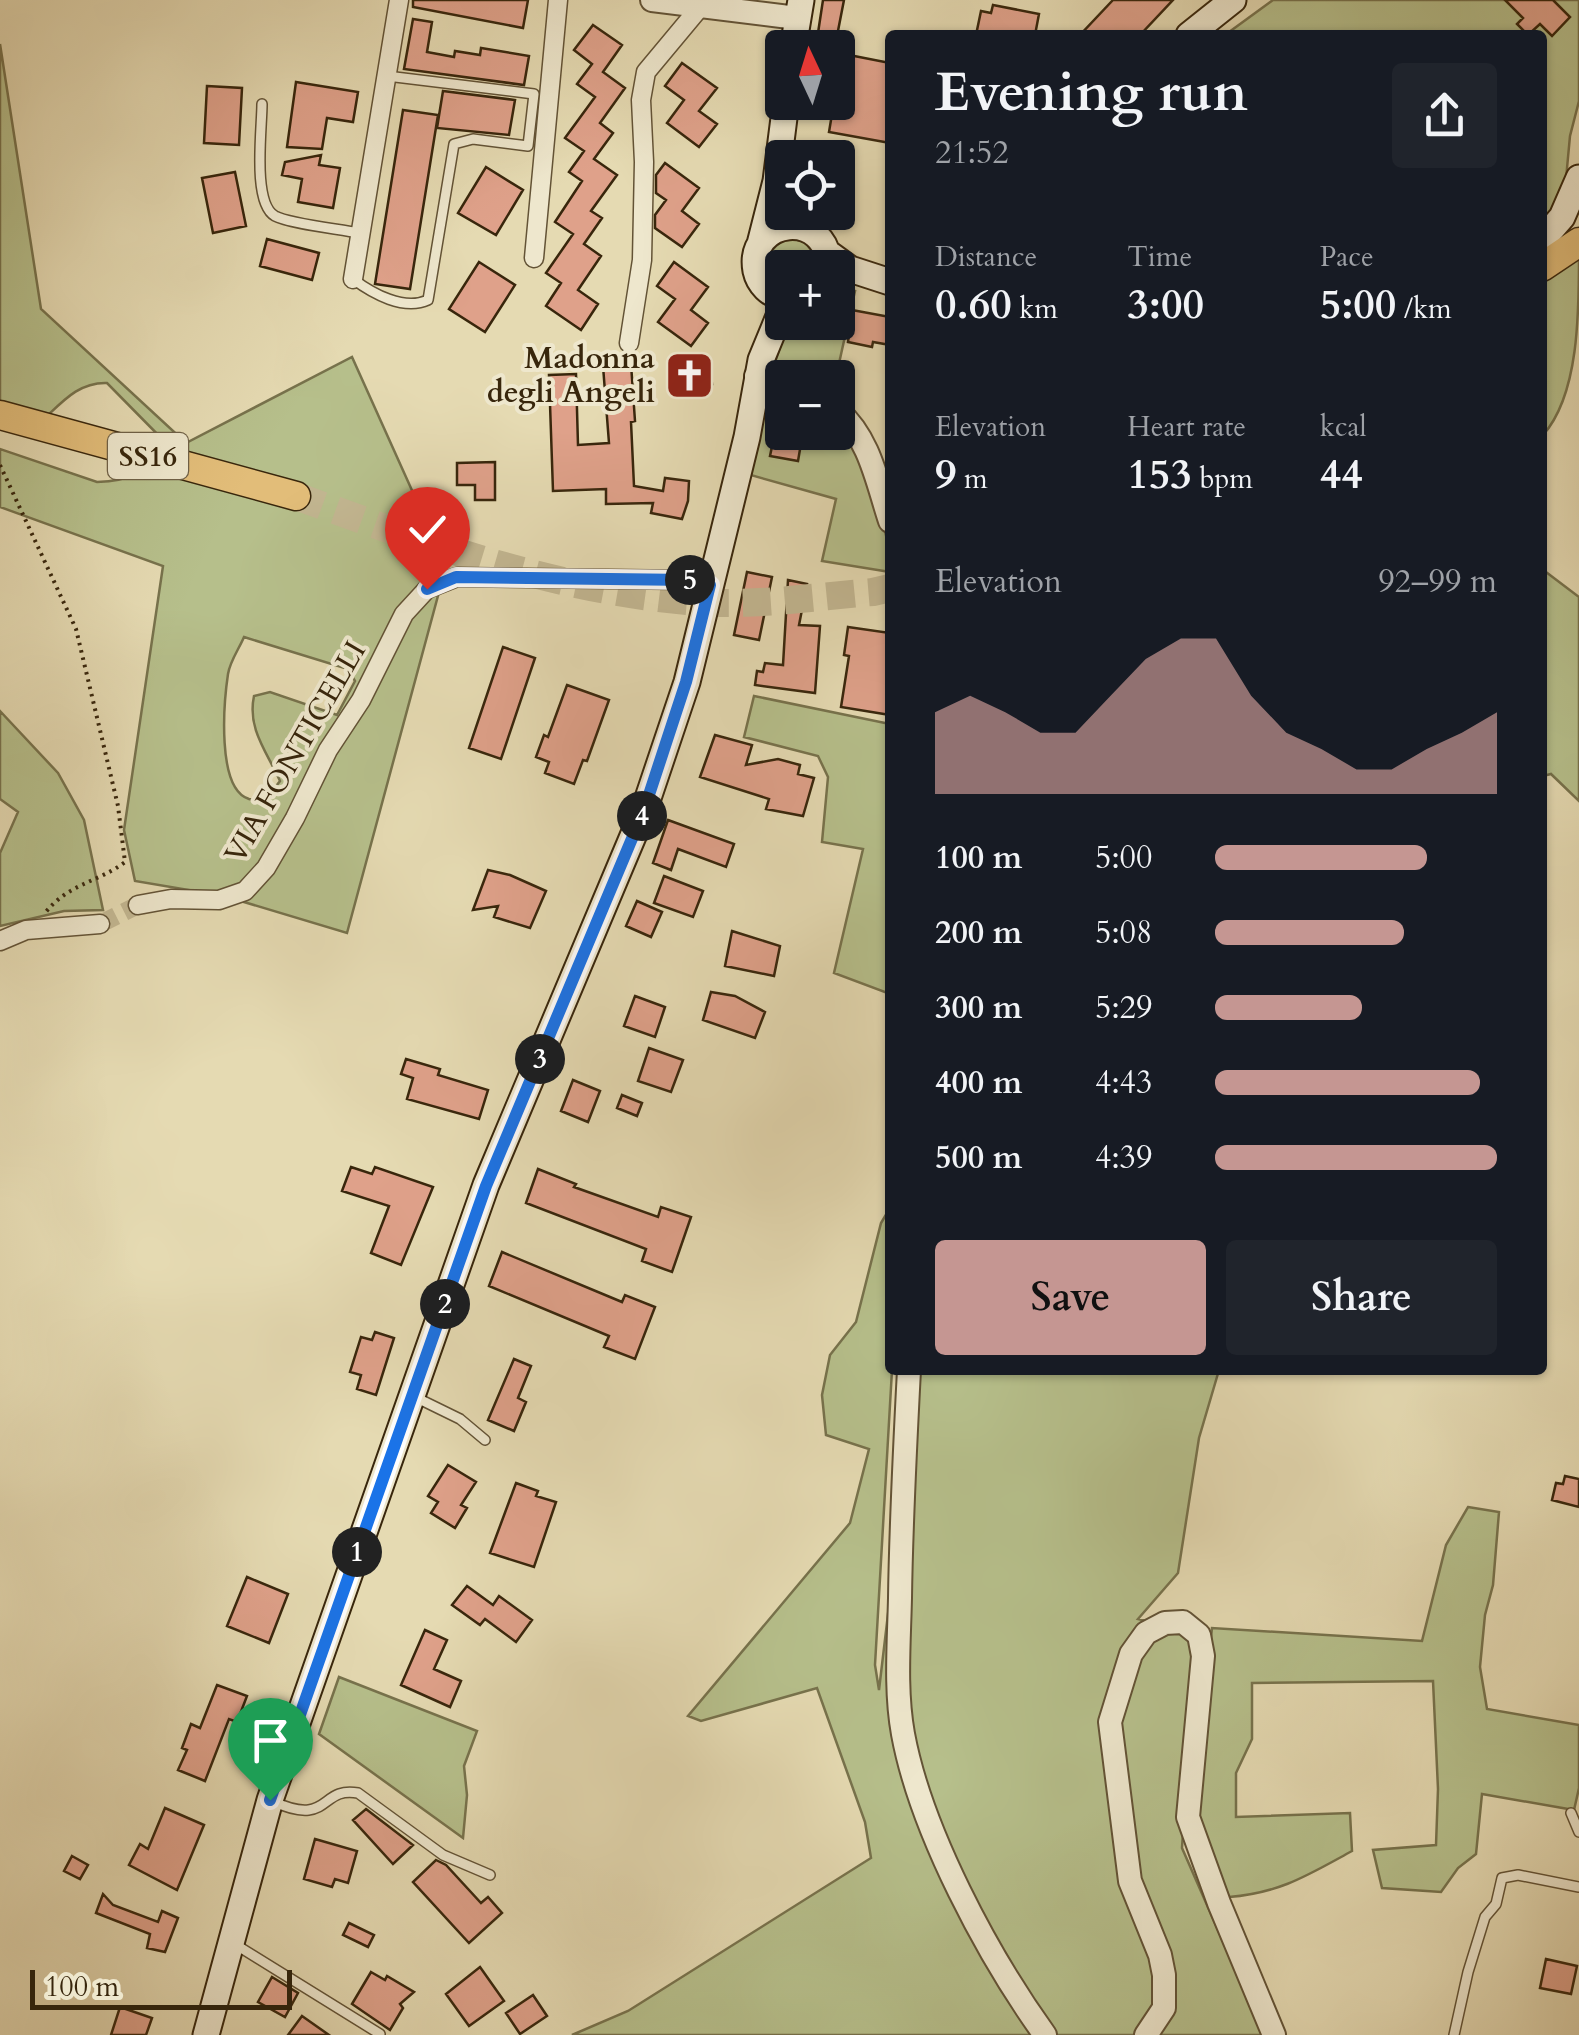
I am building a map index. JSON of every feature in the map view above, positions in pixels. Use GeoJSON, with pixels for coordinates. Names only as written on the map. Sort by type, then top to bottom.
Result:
{"type":"FeatureCollection","features":[{"type":"Feature","properties":{"kind":"main road"},"geometry":{"type":"LineString","coordinates":[[1195,30],[1233,0]]}},
{"type":"Feature","properties":{"kind":"main road"},"geometry":{"type":"LineString","coordinates":[[1547,234],[1562,217],[1579,178]]}},
{"type":"Feature","properties":{"kind":"main road"},"geometry":{"type":"LineString","coordinates":[[206,2035],[270,1800],[486,1186],[644,810],[686,682],[747,437],[756,376],[755,267],[760,244],[769,230]]}},
{"type":"Feature","properties":{"kind":"main road"},"geometry":{"type":"LineString","coordinates":[[760,244],[774,230]]}},
{"type":"Feature","properties":{"kind":"main road"},"geometry":{"type":"LineString","coordinates":[[1547,264],[1579,242]]}},
{"type":"Feature","properties":{"kind":"main road"},"geometry":{"type":"LineString","coordinates":[[855,271],[885,280]]}},
{"type":"Feature","properties":{"kind":"main road"},"geometry":{"type":"LineString","coordinates":[[758,279],[765,288]]}},
{"type":"Feature","properties":{"kind":"main road"},"geometry":{"type":"LineString","coordinates":[[855,282],[885,281]]}},
{"type":"Feature","properties":{"kind":"main road"},"geometry":{"type":"LineString","coordinates":[[756,376],[768,340]]}},
{"type":"Feature","properties":{"kind":"main road","name":"SS16"},"geometry":{"type":"LineString","coordinates":[[0,414],[296,496]]}},
{"type":"Feature","properties":{"kind":"street"},"geometry":{"type":"LineString","coordinates":[[353,279],[399,0]]}},
{"type":"Feature","properties":{"kind":"street"},"geometry":{"type":"LineString","coordinates":[[534,258],[558,0]]}},
{"type":"Feature","properties":{"kind":"street"},"geometry":{"type":"LineString","coordinates":[[652,0],[799,9]]}},
{"type":"Feature","properties":{"kind":"street"},"geometry":{"type":"LineString","coordinates":[[629,343],[642,260],[641,100],[646,72],[701,6]]}},
{"type":"Feature","properties":{"kind":"street"},"geometry":{"type":"LineString","coordinates":[[756,376],[765,379]]}},
{"type":"Feature","properties":{"kind":"street"},"geometry":{"type":"LineString","coordinates":[[855,428],[867,449],[885,505]]}},
{"type":"Feature","properties":{"kind":"street","name":"VIA FONTICELLI"},"geometry":{"type":"LineString","coordinates":[[138,906],[170,899],[219,900],[245,891],[266,868],[328,750],[361,700],[404,614],[427,589],[456,577],[690,580],[710,585]]}},
{"type":"Feature","properties":{"kind":"street"},"geometry":{"type":"LineString","coordinates":[[0,941],[37,930],[100,924]]}},
{"type":"Feature","properties":{"kind":"street"},"geometry":{"type":"LineString","coordinates":[[909,1375],[898,1672],[902,1732],[915,1782],[944,1856],[990,1948],[1046,2035]]}},
{"type":"Feature","properties":{"kind":"street"},"geometry":{"type":"LineString","coordinates":[[1146,2035],[1164,2008],[1164,1975],[1160,1955],[1130,1882],[1110,1722],[1131,1654],[1146,1633],[1165,1622],[1183,1622],[1199,1635],[1203,1656],[1188,1817],[1274,2035]]}},
{"type":"Feature","properties":{"kind":"lane"},"geometry":{"type":"LineString","coordinates":[[353,279],[373,294],[412,305],[428,300],[454,144],[473,139],[528,146],[534,94],[387,76]]}},
{"type":"Feature","properties":{"kind":"lane"},"geometry":{"type":"LineString","coordinates":[[262,104],[260,188],[265,206],[276,216],[359,233]]}},
{"type":"Feature","properties":{"kind":"lane"},"geometry":{"type":"LineString","coordinates":[[412,1396],[460,1419],[485,1440]]}},
{"type":"Feature","properties":{"kind":"lane"},"geometry":{"type":"LineString","coordinates":[[270,1800],[306,1812],[320,1809],[345,1790],[358,1792],[443,1854],[490,1875]]}},
{"type":"Feature","properties":{"kind":"lane"},"geometry":{"type":"LineString","coordinates":[[1572,1813],[1579,1832]]}},
{"type":"Feature","properties":{"kind":"lane"},"geometry":{"type":"LineString","coordinates":[[1454,2035],[1468,1972],[1485,1917],[1496,1904],[1502,1878],[1518,1875],[1579,1887]]}},
{"type":"Feature","properties":{"kind":"lane"},"geometry":{"type":"LineString","coordinates":[[230,1942],[380,2034]]}},
{"type":"Feature","properties":{"kind":"path"},"geometry":{"type":"LineString","coordinates":[[0,465],[76,629],[118,806],[125,862],[111,872],[73,886],[47,909],[37,930]]}},
{"type":"Feature","properties":{"kind":"green space"},"geometry":{"type":"Polygon","coordinates":[[[1273,0],[1579,0],[1579,101],[1570,136],[1566,179],[1554,207],[1547,216],[1547,30],[1232,30],[1273,0]]]}},
{"type":"Feature","properties":{"kind":"green space"},"geometry":{"type":"Polygon","coordinates":[[[0,44],[41,309],[186,443],[352,357],[446,566],[347,933],[224,896],[135,881],[124,830],[163,566],[0,507],[0,449],[97,482],[138,473],[172,449],[107,383],[81,389],[45,418],[0,404],[0,44]],[[244,637],[229,669],[224,723],[227,762],[238,792],[249,799],[264,798],[280,781],[256,730],[254,696],[270,692],[337,715],[355,681],[348,669],[244,637]]]}},
{"type":"Feature","properties":{"kind":"green space"},"geometry":{"type":"Polygon","coordinates":[[[787,238],[800,241],[812,250],[773,250],[787,238]]]}},
{"type":"Feature","properties":{"kind":"green space"},"geometry":{"type":"Polygon","coordinates":[[[1579,256],[1575,352],[1564,398],[1547,429],[1547,277],[1579,256]]]}},
{"type":"Feature","properties":{"kind":"green space"},"geometry":{"type":"Polygon","coordinates":[[[782,340],[844,340],[840,360],[776,360],[782,340]]]}},
{"type":"Feature","properties":{"kind":"green space"},"geometry":{"type":"Polygon","coordinates":[[[765,405],[765,450],[855,449],[885,531],[885,571],[822,561],[836,499],[747,474],[765,405]]]}},
{"type":"Feature","properties":{"kind":"green space"},"geometry":{"type":"Polygon","coordinates":[[[1547,573],[1579,597],[1579,801],[1551,774],[1547,775],[1547,573]]]}},
{"type":"Feature","properties":{"kind":"green space"},"geometry":{"type":"Polygon","coordinates":[[[754,696],[885,723],[885,992],[834,973],[863,849],[822,842],[828,777],[818,756],[744,737],[754,696]]]}},
{"type":"Feature","properties":{"kind":"green space"},"geometry":{"type":"Polygon","coordinates":[[[0,711],[58,773],[84,820],[103,910],[64,911],[0,926],[0,853],[18,812],[0,799],[0,711]]]}},
{"type":"Feature","properties":{"kind":"green space"},"geometry":{"type":"Polygon","coordinates":[[[885,1216],[885,1375],[892,1375],[875,1665],[879,1690],[916,1375],[1218,1375],[1199,1438],[1178,1573],[1138,1619],[1183,1630],[1195,1646],[1182,1848],[1264,2035],[572,2035],[628,2011],[871,1858],[865,1822],[817,1688],[701,1721],[688,1716],[850,1523],[869,1449],[826,1435],[822,1395],[830,1355],[856,1322],[885,1216]]]}},
{"type":"Feature","properties":{"kind":"green space"},"geometry":{"type":"Polygon","coordinates":[[[1468,1507],[1499,1512],[1480,1667],[1487,1709],[1579,1725],[1579,1788],[1574,1810],[1482,1794],[1476,1854],[1458,1868],[1441,1892],[1382,1888],[1373,1850],[1436,1845],[1438,1789],[1433,1681],[1252,1683],[1252,1739],[1236,1773],[1236,1817],[1350,1813],[1352,1851],[1279,1887],[1229,1897],[1194,1811],[1212,1628],[1422,1641],[1446,1545],[1468,1507]]]}},
{"type":"Feature","properties":{"kind":"green space"},"geometry":{"type":"Polygon","coordinates":[[[339,1677],[477,1731],[464,1766],[467,1795],[463,1838],[319,1734],[339,1677]]]}},
{"type":"Feature","properties":{"kind":"building"},"geometry":{"type":"Polygon","coordinates":[[[413,0],[528,0],[523,28],[413,7],[413,0]]]}},
{"type":"Feature","properties":{"kind":"building"},"geometry":{"type":"Polygon","coordinates":[[[823,0],[844,0],[838,30],[818,30],[823,0]]]}},
{"type":"Feature","properties":{"kind":"building"},"geometry":{"type":"Polygon","coordinates":[[[1113,0],[1173,0],[1145,30],[1085,30],[1113,0]]]}},
{"type":"Feature","properties":{"kind":"building"},"geometry":{"type":"Polygon","coordinates":[[[1505,0],[1553,0],[1570,17],[1552,36],[1540,24],[1533,30],[1523,30],[1517,24],[1523,18],[1505,0]]]}},
{"type":"Feature","properties":{"kind":"building"},"geometry":{"type":"Polygon","coordinates":[[[993,5],[1039,14],[1036,30],[977,30],[981,11],[991,13],[993,5]]]}},
{"type":"Feature","properties":{"kind":"building"},"geometry":{"type":"Polygon","coordinates":[[[413,19],[432,22],[427,52],[454,57],[455,51],[480,55],[481,48],[529,56],[524,85],[404,69],[413,19]]]}},
{"type":"Feature","properties":{"kind":"building"},"geometry":{"type":"Polygon","coordinates":[[[593,25],[622,45],[603,72],[625,88],[600,123],[613,133],[594,159],[617,175],[591,211],[602,218],[584,244],[601,256],[578,290],[598,304],[581,330],[546,306],[561,283],[546,273],[573,234],[555,222],[582,181],[569,172],[584,151],[565,138],[595,97],[577,84],[592,64],[574,50],[593,25]]]}},
{"type":"Feature","properties":{"kind":"building"},"geometry":{"type":"Polygon","coordinates":[[[855,56],[885,62],[885,142],[829,132],[831,120],[855,120],[855,56]]]}},
{"type":"Feature","properties":{"kind":"building"},"geometry":{"type":"Polygon","coordinates":[[[682,63],[717,88],[699,111],[717,124],[699,147],[667,123],[684,100],[665,86],[682,63]]]}},
{"type":"Feature","properties":{"kind":"building"},"geometry":{"type":"Polygon","coordinates":[[[296,82],[358,92],[353,122],[327,118],[322,149],[287,147],[296,82]]]}},
{"type":"Feature","properties":{"kind":"building"},"geometry":{"type":"Polygon","coordinates":[[[207,86],[242,88],[239,145],[204,143],[207,86]]]}},
{"type":"Feature","properties":{"kind":"building"},"geometry":{"type":"Polygon","coordinates":[[[443,91],[515,100],[509,135],[437,128],[443,91]]]}},
{"type":"Feature","properties":{"kind":"building"},"geometry":{"type":"Polygon","coordinates":[[[403,110],[438,115],[410,289],[375,284],[403,110]]]}},
{"type":"Feature","properties":{"kind":"building"},"geometry":{"type":"Polygon","coordinates":[[[321,155],[319,165],[340,168],[333,208],[298,202],[302,179],[282,175],[285,162],[321,155]]]}},
{"type":"Feature","properties":{"kind":"building"},"geometry":{"type":"Polygon","coordinates":[[[665,163],[699,188],[682,211],[699,224],[682,247],[655,228],[655,215],[666,200],[656,193],[656,175],[665,163]]]}},
{"type":"Feature","properties":{"kind":"building"},"geometry":{"type":"Polygon","coordinates":[[[486,167],[523,190],[496,235],[458,213],[486,167]]]}},
{"type":"Feature","properties":{"kind":"building"},"geometry":{"type":"Polygon","coordinates":[[[235,172],[246,226],[213,233],[202,178],[235,172]]]}},
{"type":"Feature","properties":{"kind":"building"},"geometry":{"type":"Polygon","coordinates":[[[267,239],[319,253],[312,280],[260,266],[267,239]]]}},
{"type":"Feature","properties":{"kind":"building"},"geometry":{"type":"Polygon","coordinates":[[[479,262],[515,285],[485,332],[449,309],[479,262]]]}},
{"type":"Feature","properties":{"kind":"building"},"geometry":{"type":"Polygon","coordinates":[[[674,262],[708,287],[691,310],[708,323],[691,346],[658,322],[675,299],[657,286],[674,262]]]}},
{"type":"Feature","properties":{"kind":"building"},"geometry":{"type":"Polygon","coordinates":[[[855,311],[885,316],[885,344],[873,342],[872,347],[848,342],[855,340],[855,311]]]}},
{"type":"Feature","properties":{"kind":"building","name":"Madonna degli Angeli"},"geometry":{"type":"Polygon","coordinates":[[[710,363],[712,384],[669,388],[668,366],[710,363]]]}},
{"type":"Feature","properties":{"kind":"building"},"geometry":{"type":"Polygon","coordinates":[[[631,364],[634,486],[663,491],[665,478],[689,481],[682,519],[651,513],[653,503],[606,504],[606,489],[553,491],[549,375],[576,374],[578,445],[609,443],[603,366],[631,364]]]}},
{"type":"Feature","properties":{"kind":"building"},"geometry":{"type":"Polygon","coordinates":[[[771,450],[800,450],[798,461],[770,456],[771,450]]]}},
{"type":"Feature","properties":{"kind":"building"},"geometry":{"type":"Polygon","coordinates":[[[495,462],[495,500],[475,500],[475,485],[457,485],[457,463],[495,462]]]}},
{"type":"Feature","properties":{"kind":"building"},"geometry":{"type":"Polygon","coordinates":[[[747,572],[772,577],[759,640],[734,635],[747,572]]]}},
{"type":"Feature","properties":{"kind":"building"},"geometry":{"type":"Polygon","coordinates":[[[788,580],[807,584],[799,625],[820,626],[815,693],[755,685],[757,671],[763,672],[765,663],[783,665],[788,580]]]}},
{"type":"Feature","properties":{"kind":"building"},"geometry":{"type":"Polygon","coordinates":[[[848,627],[885,632],[885,714],[841,707],[849,656],[844,655],[848,627]]]}},
{"type":"Feature","properties":{"kind":"building"},"geometry":{"type":"Polygon","coordinates":[[[503,647],[535,658],[501,759],[469,748],[503,647]]]}},
{"type":"Feature","properties":{"kind":"building"},"geometry":{"type":"Polygon","coordinates":[[[567,685],[609,700],[587,761],[583,760],[574,784],[545,773],[549,762],[536,757],[544,735],[548,737],[567,685]]]}},
{"type":"Feature","properties":{"kind":"building"},"geometry":{"type":"Polygon","coordinates":[[[715,735],[752,745],[746,765],[778,759],[800,765],[798,774],[814,778],[803,816],[766,809],[769,799],[700,777],[715,735]]]}},
{"type":"Feature","properties":{"kind":"building"},"geometry":{"type":"Polygon","coordinates":[[[668,820],[734,844],[726,867],[678,849],[671,870],[653,863],[668,820]]]}},
{"type":"Feature","properties":{"kind":"building"},"geometry":{"type":"Polygon","coordinates":[[[488,870],[546,891],[530,928],[494,917],[498,906],[473,910],[488,870]]]}},
{"type":"Feature","properties":{"kind":"building"},"geometry":{"type":"Polygon","coordinates":[[[664,876],[703,891],[693,917],[654,903],[664,876]]]}},
{"type":"Feature","properties":{"kind":"building"},"geometry":{"type":"Polygon","coordinates":[[[637,901],[662,912],[651,937],[626,926],[637,901]]]}},
{"type":"Feature","properties":{"kind":"building"},"geometry":{"type":"Polygon","coordinates":[[[732,931],[780,946],[774,976],[725,966],[732,931]]]}},
{"type":"Feature","properties":{"kind":"building"},"geometry":{"type":"Polygon","coordinates":[[[711,992],[735,996],[765,1012],[755,1038],[703,1020],[711,992]]]}},
{"type":"Feature","properties":{"kind":"building"},"geometry":{"type":"Polygon","coordinates":[[[635,996],[665,1007],[655,1037],[624,1026],[635,996]]]}},
{"type":"Feature","properties":{"kind":"building"},"geometry":{"type":"Polygon","coordinates":[[[649,1048],[683,1060],[671,1092],[638,1081],[649,1048]]]}},
{"type":"Feature","properties":{"kind":"building"},"geometry":{"type":"Polygon","coordinates":[[[406,1059],[440,1069],[438,1075],[488,1090],[479,1119],[407,1099],[413,1078],[401,1074],[406,1059]]]}},
{"type":"Feature","properties":{"kind":"building"},"geometry":{"type":"Polygon","coordinates":[[[573,1080],[600,1091],[588,1122],[561,1111],[573,1080]]]}},
{"type":"Feature","properties":{"kind":"building"},"geometry":{"type":"Polygon","coordinates":[[[622,1095],[642,1103],[637,1116],[617,1108],[622,1095]]]}},
{"type":"Feature","properties":{"kind":"building"},"geometry":{"type":"Polygon","coordinates":[[[351,1167],[372,1174],[375,1167],[433,1187],[401,1265],[371,1253],[389,1206],[342,1191],[351,1167]]]}},
{"type":"Feature","properties":{"kind":"building"},"geometry":{"type":"Polygon","coordinates":[[[538,1169],[576,1184],[574,1187],[658,1217],[661,1207],[691,1217],[672,1272],[642,1261],[646,1249],[526,1203],[538,1169]]]}},
{"type":"Feature","properties":{"kind":"building"},"geometry":{"type":"Polygon","coordinates":[[[502,1252],[622,1302],[625,1295],[655,1307],[635,1359],[604,1347],[609,1336],[489,1286],[502,1252]]]}},
{"type":"Feature","properties":{"kind":"building"},"geometry":{"type":"Polygon","coordinates":[[[375,1332],[394,1338],[376,1395],[357,1389],[361,1375],[350,1372],[361,1337],[372,1340],[375,1332]]]}},
{"type":"Feature","properties":{"kind":"building"},"geometry":{"type":"Polygon","coordinates":[[[514,1359],[531,1366],[518,1398],[526,1402],[514,1431],[488,1420],[514,1359]]]}},
{"type":"Feature","properties":{"kind":"building"},"geometry":{"type":"Polygon","coordinates":[[[448,1465],[476,1482],[461,1505],[467,1508],[455,1528],[431,1513],[438,1502],[428,1496],[448,1465]]]}},
{"type":"Feature","properties":{"kind":"building"},"geometry":{"type":"Polygon","coordinates":[[[1565,1476],[1579,1479],[1579,1507],[1552,1500],[1556,1483],[1563,1484],[1565,1476]]]}},
{"type":"Feature","properties":{"kind":"building"},"geometry":{"type":"Polygon","coordinates":[[[516,1483],[538,1491],[536,1496],[556,1502],[534,1567],[490,1553],[516,1483]]]}},
{"type":"Feature","properties":{"kind":"building"},"geometry":{"type":"Polygon","coordinates":[[[247,1577],[288,1594],[269,1643],[227,1626],[247,1577]]]}},
{"type":"Feature","properties":{"kind":"building"},"geometry":{"type":"Polygon","coordinates":[[[467,1586],[493,1605],[499,1596],[532,1620],[516,1642],[485,1619],[480,1625],[452,1605],[467,1586]]]}},
{"type":"Feature","properties":{"kind":"building"},"geometry":{"type":"Polygon","coordinates":[[[425,1630],[447,1640],[434,1669],[461,1681],[450,1707],[401,1685],[425,1630]]]}},
{"type":"Feature","properties":{"kind":"building"},"geometry":{"type":"Polygon","coordinates":[[[217,1685],[247,1696],[237,1722],[229,1719],[205,1781],[178,1770],[187,1750],[182,1748],[191,1724],[200,1728],[217,1685]]]}},
{"type":"Feature","properties":{"kind":"building"},"geometry":{"type":"Polygon","coordinates":[[[165,1808],[204,1825],[177,1890],[129,1865],[140,1844],[148,1849],[165,1808]]]}},
{"type":"Feature","properties":{"kind":"building"},"geometry":{"type":"Polygon","coordinates":[[[366,1809],[413,1845],[393,1864],[353,1820],[366,1809]]]}},
{"type":"Feature","properties":{"kind":"building"},"geometry":{"type":"Polygon","coordinates":[[[315,1839],[357,1851],[348,1883],[335,1879],[332,1887],[304,1879],[315,1839]]]}},
{"type":"Feature","properties":{"kind":"building"},"geometry":{"type":"Polygon","coordinates":[[[72,1856],[88,1865],[80,1879],[64,1871],[72,1856]]]}},
{"type":"Feature","properties":{"kind":"building"},"geometry":{"type":"Polygon","coordinates":[[[436,1860],[446,1865],[481,1903],[488,1897],[502,1913],[469,1943],[413,1882],[436,1860]]]}},
{"type":"Feature","properties":{"kind":"building"},"geometry":{"type":"Polygon","coordinates":[[[103,1894],[113,1905],[158,1922],[162,1911],[178,1918],[165,1952],[147,1948],[150,1934],[96,1913],[103,1894]]]}},
{"type":"Feature","properties":{"kind":"building"},"geometry":{"type":"Polygon","coordinates":[[[349,1923],[374,1935],[368,1947],[343,1935],[349,1923]]]}},
{"type":"Feature","properties":{"kind":"building"},"geometry":{"type":"Polygon","coordinates":[[[1546,1959],[1577,1966],[1571,1994],[1540,1988],[1546,1959]]]}},
{"type":"Feature","properties":{"kind":"building"},"geometry":{"type":"Polygon","coordinates":[[[480,1967],[504,2001],[469,2026],[446,1994],[480,1967]]]}},
{"type":"Feature","properties":{"kind":"building"},"geometry":{"type":"Polygon","coordinates":[[[371,1972],[385,1980],[387,1976],[414,1992],[400,2004],[403,2008],[390,2030],[352,2004],[371,1972]]]}},
{"type":"Feature","properties":{"kind":"building"},"geometry":{"type":"Polygon","coordinates":[[[272,1977],[298,1993],[285,2017],[258,2002],[272,1977]]]}},
{"type":"Feature","properties":{"kind":"building"},"geometry":{"type":"Polygon","coordinates":[[[533,1995],[547,2016],[520,2034],[506,2013],[533,1995]]]}},
{"type":"Feature","properties":{"kind":"building"},"geometry":{"type":"Polygon","coordinates":[[[120,2007],[152,2018],[146,2035],[111,2035],[120,2007]]]}},
{"type":"Feature","properties":{"kind":"building"},"geometry":{"type":"Polygon","coordinates":[[[302,2016],[329,2035],[288,2035],[302,2016]]]}},
{"type":"Feature","properties":{"kind":"tunnel"},"geometry":{"type":"LineString","coordinates":[[296,496],[504,566],[610,591],[738,603],[885,589]]}},
{"type":"Feature","properties":{"kind":"tunnel"},"geometry":{"type":"LineString","coordinates":[[100,924],[138,905]]}},
{"type":"Feature","properties":{"kind":"place","name":"Madonna degli Angeli"},"geometry":{"type":"Point","coordinates":[690,375]}},
{"type":"Feature","properties":{"kind":"route"},"geometry":{"type":"LineString","coordinates":[[270,1800],[486,1186],[644,810],[686,682],[710,585],[690,580],[504,576],[456,577],[427,589]]}}]}
